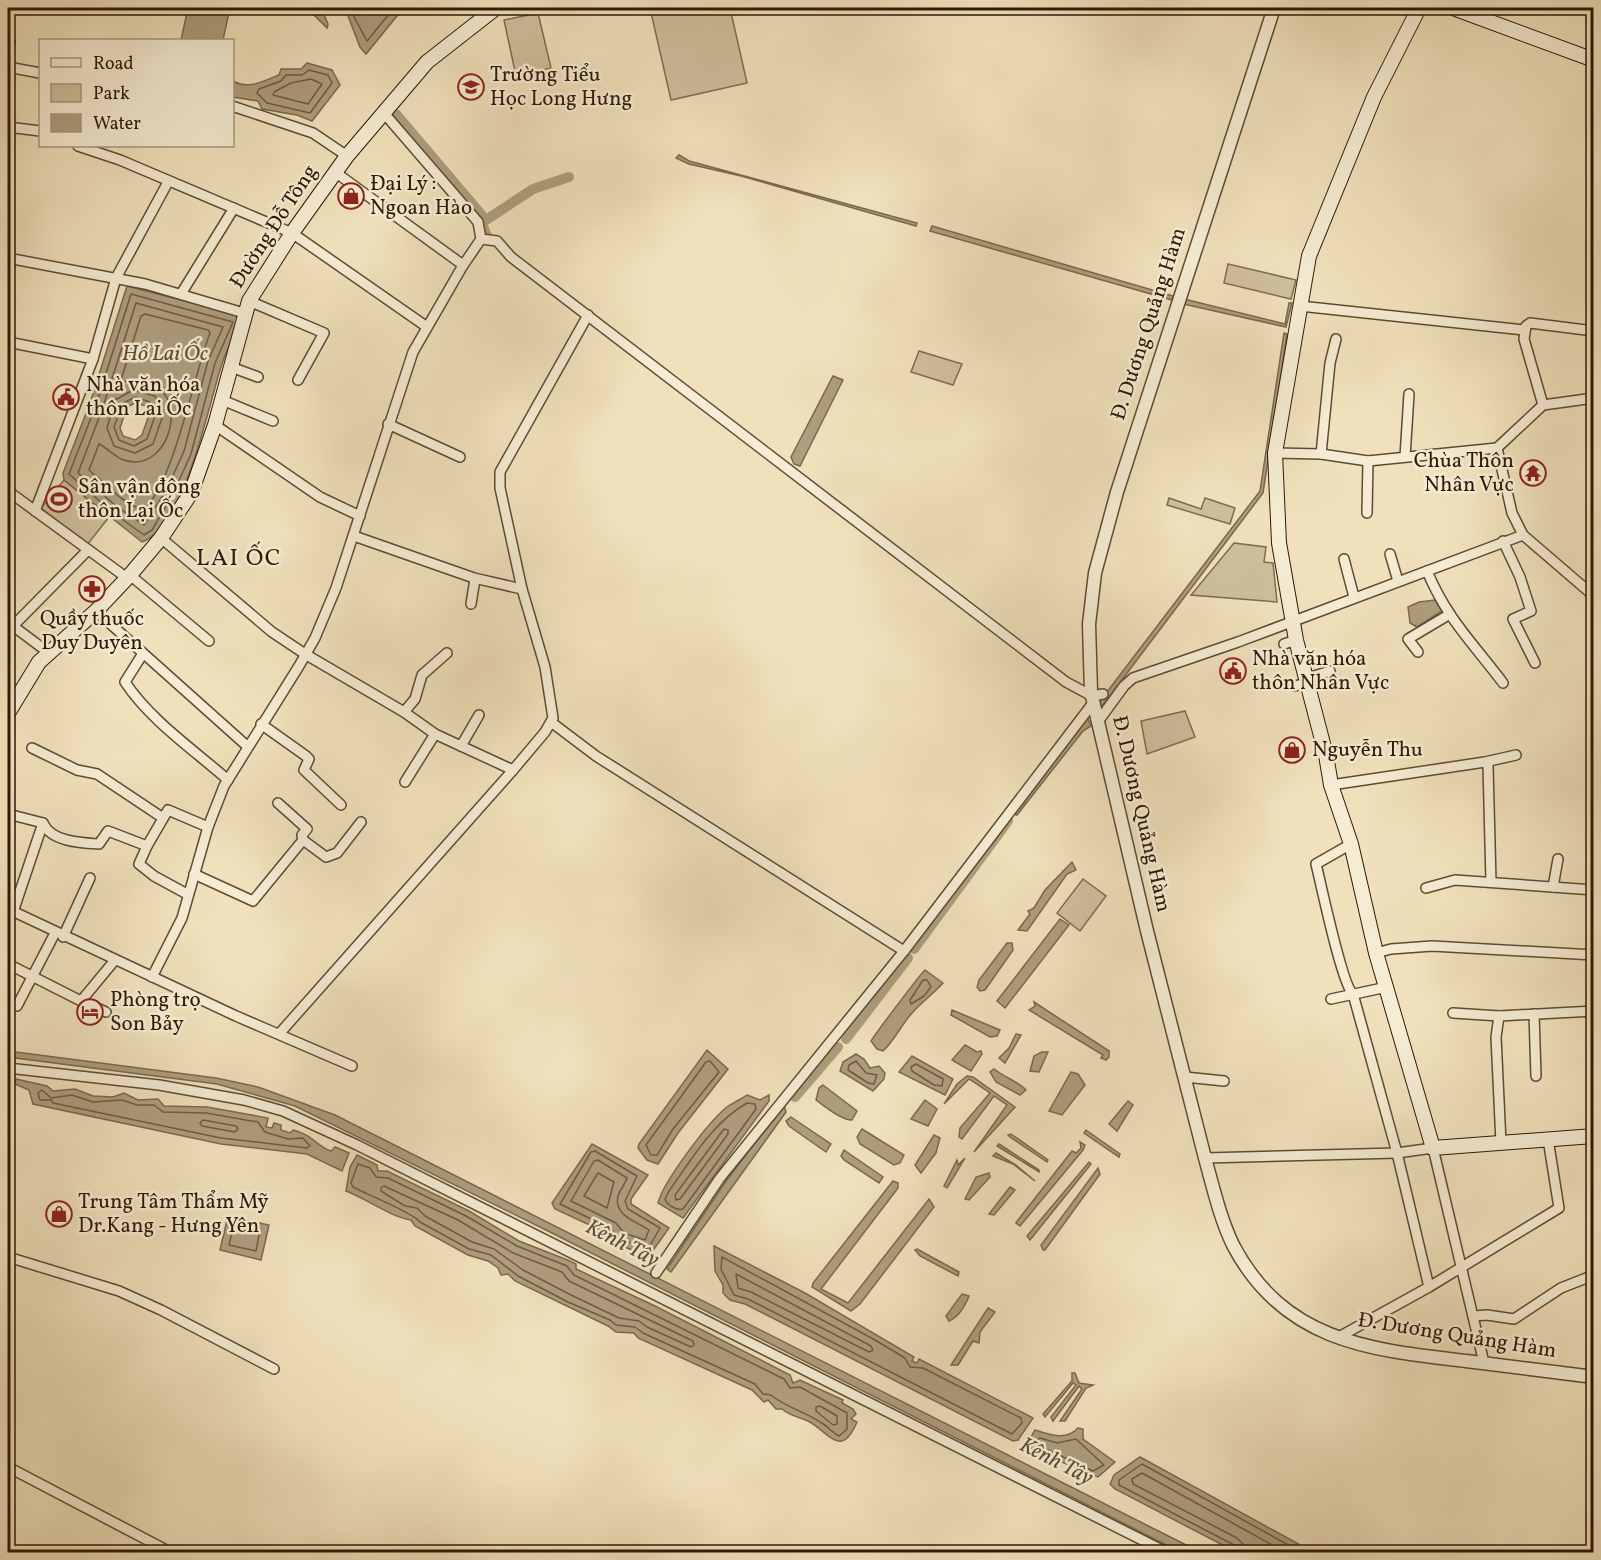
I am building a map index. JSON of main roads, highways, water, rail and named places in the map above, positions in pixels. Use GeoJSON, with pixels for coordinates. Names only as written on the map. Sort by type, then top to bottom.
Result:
{"type":"FeatureCollection","features":[{"type":"Feature","properties":{"kind":"main road","name":"Đường Đỗ Tông"},"geometry":{"type":"LineString","coordinates":[[8,713],[39,662],[96,611],[128,577],[161,538],[191,493],[215,425],[247,308],[292,233],[347,156],[427,62],[496,8]]}},
{"type":"Feature","properties":{"kind":"main road"},"geometry":{"type":"LineString","coordinates":[[1419,8],[1374,97],[1309,256],[1275,453],[1279,543],[1292,620],[1290,642],[1331,784],[1351,844],[1376,953],[1433,1148],[1593,1136]]}},
{"type":"Feature","properties":{"kind":"main road"},"geometry":{"type":"LineString","coordinates":[[1453,8],[1593,60]]}},
{"type":"Feature","properties":{"kind":"water"},"geometry":{"type":"Polygon","coordinates":[[[188,8],[230,8],[223,39],[181,39],[188,8]]]}},
{"type":"Feature","properties":{"kind":"water"},"geometry":{"type":"Polygon","coordinates":[[[307,8],[321,8],[328,24],[327,28],[307,8]]]}},
{"type":"Feature","properties":{"kind":"water"},"geometry":{"type":"Polygon","coordinates":[[[345,8],[398,8],[401,11],[366,54],[360,47],[345,8]]]}},
{"type":"Feature","properties":{"kind":"water"},"geometry":{"type":"Polygon","coordinates":[[[307,63],[332,70],[340,85],[312,121],[297,115],[262,109],[258,101],[234,97],[234,82],[244,85],[256,84],[279,75],[281,69],[301,69],[307,63]]]}},
{"type":"Feature","properties":{"kind":"water"},"geometry":{"type":"Polygon","coordinates":[[[679,155],[689,161],[917,223],[916,226],[741,176],[689,164],[676,158],[679,155]]]}},
{"type":"Feature","properties":{"kind":"water"},"geometry":{"type":"Polygon","coordinates":[[[932,226],[1173,296],[1172,300],[930,231],[932,226]]]}},
{"type":"Feature","properties":{"kind":"water","name":"Hồ Lai Ốc"},"geometry":{"type":"Polygon","coordinates":[[[127,286],[243,316],[223,360],[202,436],[182,490],[171,514],[157,532],[142,542],[64,480],[63,473],[90,403],[127,286]],[[135,403],[127,407],[120,428],[123,436],[135,440],[142,435],[149,415],[146,406],[135,403]]]}},
{"type":"Feature","properties":{"kind":"water"},"geometry":{"type":"Polygon","coordinates":[[[1184,299],[1285,324],[1289,303],[1292,303],[1286,327],[1183,304],[1184,299]]]}},
{"type":"Feature","properties":{"kind":"water"},"geometry":{"type":"Polygon","coordinates":[[[1284,333],[1287,334],[1263,493],[1100,709],[1097,705],[1260,491],[1284,333]]]}},
{"type":"Feature","properties":{"kind":"water"},"geometry":{"type":"Polygon","coordinates":[[[833,376],[843,380],[800,466],[794,464],[791,457],[833,376]]]}},
{"type":"Feature","properties":{"kind":"water"},"geometry":{"type":"Polygon","coordinates":[[[1435,600],[1442,611],[1417,627],[1410,623],[1408,607],[1419,602],[1435,600]]]}},
{"type":"Feature","properties":{"kind":"water"},"geometry":{"type":"Polygon","coordinates":[[[1087,717],[1091,726],[1083,731],[1017,815],[1014,814],[1087,717]]]}},
{"type":"Feature","properties":{"kind":"water"},"geometry":{"type":"Polygon","coordinates":[[[1072,862],[1076,870],[1067,874],[1027,931],[1018,930],[1030,914],[1028,911],[1034,908],[1045,890],[1072,862]]]}},
{"type":"Feature","properties":{"kind":"water"},"geometry":{"type":"Polygon","coordinates":[[[1060,919],[1069,925],[1005,1008],[997,1001],[1060,919]]]}},
{"type":"Feature","properties":{"kind":"water"},"geometry":{"type":"Polygon","coordinates":[[[1007,943],[1012,943],[1013,950],[985,990],[980,991],[977,987],[979,980],[1007,943]]]}},
{"type":"Feature","properties":{"kind":"water"},"geometry":{"type":"Polygon","coordinates":[[[925,970],[943,983],[912,1013],[883,1051],[877,1049],[871,1041],[925,970]]]}},
{"type":"Feature","properties":{"kind":"water"},"geometry":{"type":"Polygon","coordinates":[[[1034,1002],[1109,1051],[1109,1057],[1106,1060],[1101,1058],[1103,1055],[1029,1010],[1035,1006],[1034,1002]]]}},
{"type":"Feature","properties":{"kind":"water"},"geometry":{"type":"Polygon","coordinates":[[[952,1010],[1000,1030],[997,1036],[990,1037],[951,1015],[952,1010]]]}},
{"type":"Feature","properties":{"kind":"water"},"geometry":{"type":"Polygon","coordinates":[[[1016,1034],[1021,1035],[1005,1063],[999,1058],[1009,1048],[1016,1034]]]}},
{"type":"Feature","properties":{"kind":"water"},"geometry":{"type":"Polygon","coordinates":[[[965,1045],[977,1052],[981,1051],[982,1054],[971,1071],[952,1060],[965,1045]]]}},
{"type":"Feature","properties":{"kind":"water"},"geometry":{"type":"Polygon","coordinates":[[[707,1050],[728,1069],[678,1133],[658,1164],[647,1160],[638,1148],[639,1144],[707,1050]]]}},
{"type":"Feature","properties":{"kind":"water"},"geometry":{"type":"Polygon","coordinates":[[[8,1051],[216,1078],[258,1087],[335,1115],[1200,1552],[1180,1552],[556,1235],[295,1106],[217,1084],[8,1057],[8,1051]]]}},
{"type":"Feature","properties":{"kind":"water"},"geometry":{"type":"Polygon","coordinates":[[[1048,1052],[1039,1072],[1030,1071],[1034,1056],[1048,1052]]]}},
{"type":"Feature","properties":{"kind":"water"},"geometry":{"type":"Polygon","coordinates":[[[856,1054],[864,1059],[870,1068],[879,1066],[885,1073],[884,1079],[873,1091],[840,1071],[843,1062],[856,1054]]]}},
{"type":"Feature","properties":{"kind":"water"},"geometry":{"type":"Polygon","coordinates":[[[912,1056],[953,1079],[945,1095],[899,1072],[912,1056]]]}},
{"type":"Feature","properties":{"kind":"water"},"geometry":{"type":"Polygon","coordinates":[[[994,1069],[1026,1090],[1020,1095],[996,1082],[990,1072],[994,1069]]]}},
{"type":"Feature","properties":{"kind":"water"},"geometry":{"type":"Polygon","coordinates":[[[1071,1072],[1078,1074],[1085,1085],[1062,1115],[1049,1111],[1071,1072]]]}},
{"type":"Feature","properties":{"kind":"water"},"geometry":{"type":"Polygon","coordinates":[[[967,1076],[973,1077],[1015,1107],[974,1152],[1007,1105],[994,1096],[962,1139],[959,1137],[960,1128],[990,1093],[969,1079],[944,1104],[957,1084],[967,1076]]]}},
{"type":"Feature","properties":{"kind":"water"},"geometry":{"type":"Polygon","coordinates":[[[16,1079],[47,1086],[53,1091],[75,1089],[93,1096],[113,1097],[124,1093],[138,1100],[158,1099],[164,1106],[207,1107],[268,1118],[266,1127],[272,1128],[274,1123],[281,1125],[281,1130],[290,1133],[293,1130],[300,1132],[331,1151],[335,1147],[349,1153],[342,1171],[307,1154],[221,1144],[33,1104],[29,1090],[15,1084],[16,1079]]]}},
{"type":"Feature","properties":{"kind":"water"},"geometry":{"type":"Polygon","coordinates":[[[823,1085],[857,1111],[852,1120],[838,1116],[816,1100],[819,1088],[823,1085]]]}},
{"type":"Feature","properties":{"kind":"water"},"geometry":{"type":"Polygon","coordinates":[[[747,1095],[760,1100],[769,1095],[769,1101],[683,1218],[658,1203],[668,1181],[699,1138],[719,1114],[747,1095]]]}},
{"type":"Feature","properties":{"kind":"water"},"geometry":{"type":"Polygon","coordinates":[[[925,1100],[937,1109],[928,1126],[911,1119],[925,1100]]]}},
{"type":"Feature","properties":{"kind":"water"},"geometry":{"type":"Polygon","coordinates":[[[1128,1101],[1133,1105],[1117,1131],[1109,1124],[1128,1101]]]}},
{"type":"Feature","properties":{"kind":"water"},"geometry":{"type":"Polygon","coordinates":[[[784,1105],[786,1112],[671,1272],[667,1269],[726,1181],[784,1105]]]}},
{"type":"Feature","properties":{"kind":"water"},"geometry":{"type":"Polygon","coordinates":[[[791,1117],[831,1144],[826,1152],[789,1126],[786,1121],[791,1117]]]}},
{"type":"Feature","properties":{"kind":"water"},"geometry":{"type":"Polygon","coordinates":[[[862,1129],[904,1155],[900,1163],[894,1165],[860,1144],[857,1137],[862,1129]]]}},
{"type":"Feature","properties":{"kind":"water"},"geometry":{"type":"Polygon","coordinates":[[[1086,1130],[1120,1154],[1119,1157],[1084,1133],[1086,1130]]]}},
{"type":"Feature","properties":{"kind":"water"},"geometry":{"type":"Polygon","coordinates":[[[1011,1134],[1048,1160],[1047,1162],[1008,1135],[1011,1134]]]}},
{"type":"Feature","properties":{"kind":"water"},"geometry":{"type":"Polygon","coordinates":[[[934,1135],[940,1138],[936,1153],[921,1173],[915,1165],[934,1135]]]}},
{"type":"Feature","properties":{"kind":"water"},"geometry":{"type":"Polygon","coordinates":[[[1080,1142],[1085,1145],[1083,1150],[1020,1226],[1016,1223],[1072,1151],[1076,1153],[1081,1148],[1080,1142]]]}},
{"type":"Feature","properties":{"kind":"water","name":"Kênh Tây"},"geometry":{"type":"Polygon","coordinates":[[[592,1144],[648,1175],[631,1199],[631,1204],[669,1228],[649,1256],[610,1242],[609,1234],[555,1209],[552,1203],[592,1144]]]}},
{"type":"Feature","properties":{"kind":"water"},"geometry":{"type":"Polygon","coordinates":[[[999,1144],[1039,1170],[1039,1172],[997,1146],[999,1144]]]}},
{"type":"Feature","properties":{"kind":"water"},"geometry":{"type":"Polygon","coordinates":[[[844,1150],[883,1177],[879,1183],[844,1160],[841,1156],[844,1150]]]}},
{"type":"Feature","properties":{"kind":"water"},"geometry":{"type":"Polygon","coordinates":[[[996,1153],[1016,1165],[1035,1181],[1013,1164],[993,1156],[996,1153]]]}},
{"type":"Feature","properties":{"kind":"water"},"geometry":{"type":"Polygon","coordinates":[[[357,1155],[377,1165],[378,1171],[387,1171],[469,1211],[519,1241],[570,1261],[576,1264],[576,1269],[655,1306],[790,1375],[793,1383],[800,1380],[843,1400],[842,1403],[853,1409],[856,1414],[851,1419],[857,1422],[851,1433],[846,1439],[834,1440],[808,1421],[782,1409],[776,1409],[768,1400],[764,1402],[752,1390],[638,1338],[634,1333],[616,1332],[515,1281],[508,1274],[501,1275],[498,1268],[488,1261],[468,1255],[415,1226],[411,1220],[396,1216],[346,1191],[350,1167],[357,1155]]]}},
{"type":"Feature","properties":{"kind":"water"},"geometry":{"type":"Polygon","coordinates":[[[965,1158],[947,1188],[944,1186],[957,1160],[958,1165],[965,1158]]]}},
{"type":"Feature","properties":{"kind":"water"},"geometry":{"type":"Polygon","coordinates":[[[1089,1162],[1091,1164],[1030,1240],[1027,1236],[1089,1162]]]}},
{"type":"Feature","properties":{"kind":"water"},"geometry":{"type":"Polygon","coordinates":[[[1098,1168],[1100,1174],[1043,1250],[1041,1245],[1098,1168]]]}},
{"type":"Feature","properties":{"kind":"water"},"geometry":{"type":"Polygon","coordinates":[[[989,1173],[990,1177],[969,1200],[965,1199],[976,1177],[989,1173]]]}},
{"type":"Feature","properties":{"kind":"water"},"geometry":{"type":"Polygon","coordinates":[[[893,1181],[898,1183],[898,1188],[821,1289],[848,1303],[929,1199],[934,1207],[860,1304],[851,1311],[812,1287],[813,1283],[893,1181]]]}},
{"type":"Feature","properties":{"kind":"water"},"geometry":{"type":"Polygon","coordinates":[[[1010,1187],[1015,1190],[994,1215],[989,1214],[1010,1187]]]}},
{"type":"Feature","properties":{"kind":"water"},"geometry":{"type":"Polygon","coordinates":[[[228,1216],[269,1225],[261,1260],[220,1250],[228,1216]]]}},
{"type":"Feature","properties":{"kind":"water"},"geometry":{"type":"Polygon","coordinates":[[[714,1246],[805,1293],[914,1357],[912,1361],[917,1363],[919,1359],[1033,1418],[1018,1440],[1013,1441],[745,1304],[730,1300],[723,1293],[723,1285],[715,1271],[714,1246]]]}},
{"type":"Feature","properties":{"kind":"water"},"geometry":{"type":"Polygon","coordinates":[[[915,1250],[959,1272],[958,1276],[920,1256],[915,1250]]]}},
{"type":"Feature","properties":{"kind":"water"},"geometry":{"type":"Polygon","coordinates":[[[962,1294],[969,1296],[966,1304],[959,1314],[949,1321],[946,1316],[962,1294]]]}},
{"type":"Feature","properties":{"kind":"water"},"geometry":{"type":"Polygon","coordinates":[[[988,1308],[995,1312],[980,1332],[979,1343],[973,1341],[958,1365],[951,1365],[988,1308]]]}},
{"type":"Feature","properties":{"kind":"water"},"geometry":{"type":"Polygon","coordinates":[[[1072,1373],[1075,1373],[1079,1383],[1093,1385],[1086,1388],[1065,1421],[1060,1421],[1082,1389],[1079,1386],[1053,1421],[1051,1417],[1076,1385],[1073,1383],[1045,1417],[1043,1414],[1072,1381],[1072,1373]]]}},
{"type":"Feature","properties":{"kind":"water"},"geometry":{"type":"Polygon","coordinates":[[[1078,1428],[1083,1429],[1083,1439],[1115,1462],[1098,1477],[1033,1450],[1027,1444],[1035,1430],[1063,1436],[1078,1428]]]}},
{"type":"Feature","properties":{"kind":"water"},"geometry":{"type":"Polygon","coordinates":[[[1140,1457],[1313,1552],[1236,1552],[1115,1489],[1110,1484],[1114,1475],[1140,1457]]]}},
{"type":"Feature","properties":{"kind":"waterway"},"geometry":{"type":"LineString","coordinates":[[396,114],[486,220],[533,189],[569,177]]}},
{"type":"Feature","properties":{"kind":"waterway"},"geometry":{"type":"LineString","coordinates":[[478,214],[487,236]]}},
{"type":"Feature","properties":{"kind":"waterway"},"geometry":{"type":"LineString","coordinates":[[914,949],[1008,821]]}},
{"type":"Feature","properties":{"kind":"waterway"},"geometry":{"type":"LineString","coordinates":[[846,1039],[908,958]]}},
{"type":"Feature","properties":{"kind":"waterway"},"geometry":{"type":"LineString","coordinates":[[795,1097],[838,1047]]}},
{"type":"Feature","properties":{"kind":"place","name":"Trường Tiểu Học Long Hưng"},"geometry":{"type":"Point","coordinates":[471,87]}},
{"type":"Feature","properties":{"kind":"place","name":"Đại Lý : Ngoan Hào"},"geometry":{"type":"Point","coordinates":[351,196]}},
{"type":"Feature","properties":{"kind":"place","name":"Nhà văn hóa thôn Lai Ốc"},"geometry":{"type":"Point","coordinates":[66,397]}},
{"type":"Feature","properties":{"kind":"place","name":"Chùa Thôn Nhân Vực"},"geometry":{"type":"Point","coordinates":[1533,473]}},
{"type":"Feature","properties":{"kind":"place","name":"Sân vận động thôn Lại Ốc"},"geometry":{"type":"Point","coordinates":[59,499]}},
{"type":"Feature","properties":{"kind":"place","name":"Quầy thuốc Duy Duyên"},"geometry":{"type":"Point","coordinates":[92,589]}},
{"type":"Feature","properties":{"kind":"place","name":"Nhà văn hóa thôn Nhân Vực"},"geometry":{"type":"Point","coordinates":[1233,671]}},
{"type":"Feature","properties":{"kind":"place","name":"Nguyễn Thu"},"geometry":{"type":"Point","coordinates":[1292,750]}},
{"type":"Feature","properties":{"kind":"place","name":"Phòng trọ Son Bảy"},"geometry":{"type":"Point","coordinates":[90,1012]}},
{"type":"Feature","properties":{"kind":"place","name":"Trung Tâm Thẩm Mỹ Dr.Kang - Hưng Yên"},"geometry":{"type":"Point","coordinates":[59,1214]}},
{"type":"Feature","properties":{"kind":"district","name":"LAI ỐC"},"geometry":{"type":"Point","coordinates":[239,559]}}]}
